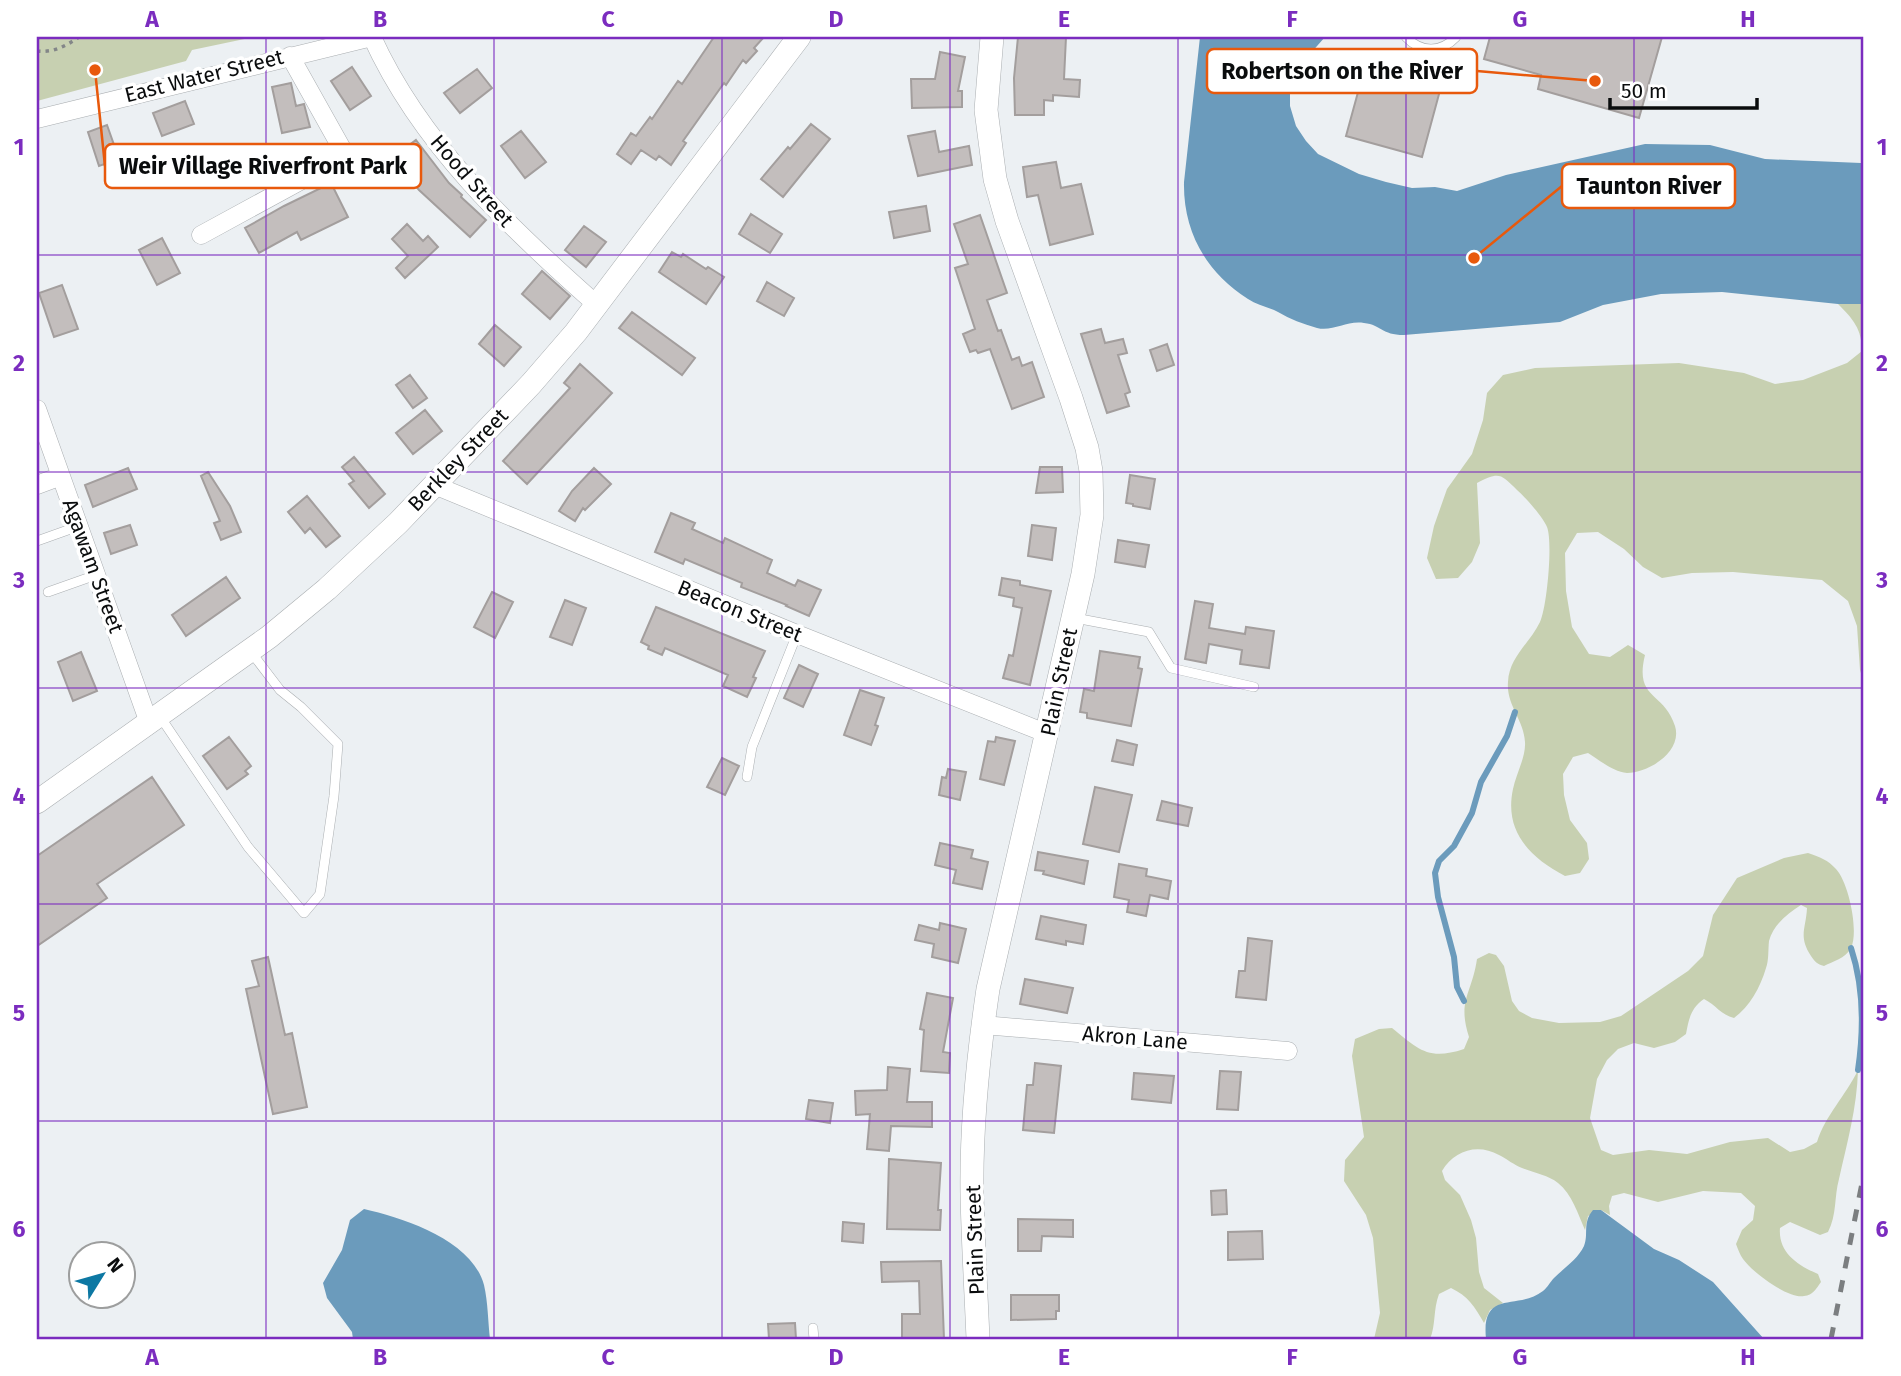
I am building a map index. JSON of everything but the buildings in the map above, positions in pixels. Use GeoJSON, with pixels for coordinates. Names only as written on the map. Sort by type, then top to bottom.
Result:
{"type":"FeatureCollection","features":[{"type":"Feature","properties":{"kind":"main road","name":"Berkley Street"},"geometry":{"type":"LineString","coordinates":[[37,803],[250,651],[327,589],[434,485],[531,384],[597,305],[799,37]]}},
{"type":"Feature","properties":{"kind":"main road","name":"Plain Street"},"geometry":{"type":"LineString","coordinates":[[978,1339],[972,1192],[977,1074],[983,1024],[988,989],[1048,734],[1090,537],[1093,494],[1091,471],[1071,398],[1012,235],[995,179],[986,110],[992,37]]}},
{"type":"Feature","properties":{"kind":"street","name":"East Water Street"},"geometry":{"type":"LineString","coordinates":[[37,119],[372,37]]}},
{"type":"Feature","properties":{"kind":"street","name":"Hood Street"},"geometry":{"type":"LineString","coordinates":[[372,37],[402,93],[468,181],[549,263],[597,305]]}},
{"type":"Feature","properties":{"kind":"street"},"geometry":{"type":"LineString","coordinates":[[201,235],[346,156],[290,56]]}},
{"type":"Feature","properties":{"kind":"street","name":"Agawam Street"},"geometry":{"type":"LineString","coordinates":[[37,409],[96,575],[154,719]]}},
{"type":"Feature","properties":{"kind":"street"},"geometry":{"type":"LineString","coordinates":[[37,485],[61,476]]}},
{"type":"Feature","properties":{"kind":"street","name":"Beacon Street"},"geometry":{"type":"LineString","coordinates":[[434,485],[1048,734]]}},
{"type":"Feature","properties":{"kind":"street","name":"Akron Lane"},"geometry":{"type":"LineString","coordinates":[[983,1024],[1288,1051]]}},
{"type":"Feature","properties":{"kind":"lane"},"geometry":{"type":"LineString","coordinates":[[1406,37],[1412,43],[1431,50],[1441,48],[1456,37]]}},
{"type":"Feature","properties":{"kind":"lane"},"geometry":{"type":"LineString","coordinates":[[37,541],[79,526]]}},
{"type":"Feature","properties":{"kind":"lane"},"geometry":{"type":"LineString","coordinates":[[48,592],[96,575]]}},
{"type":"Feature","properties":{"kind":"lane"},"geometry":{"type":"LineString","coordinates":[[1073,617],[1149,632],[1171,668],[1254,687]]}},
{"type":"Feature","properties":{"kind":"lane"},"geometry":{"type":"LineString","coordinates":[[747,777],[752,747],[797,634]]}},
{"type":"Feature","properties":{"kind":"lane"},"geometry":{"type":"LineString","coordinates":[[154,719],[248,847],[304,914],[320,894],[334,796],[338,744],[280,690],[250,651]]}},
{"type":"Feature","properties":{"kind":"lane"},"geometry":{"type":"LineString","coordinates":[[813,1328],[814,1339]]}},
{"type":"Feature","properties":{"kind":"path"},"geometry":{"type":"LineString","coordinates":[[37,51],[47,52],[68,45],[79,37]]}},
{"type":"Feature","properties":{"kind":"green space"},"geometry":{"type":"Polygon","coordinates":[[[37,37],[254,37],[192,50],[186,61],[37,101],[37,37]]]}},
{"type":"Feature","properties":{"kind":"green space"},"geometry":{"type":"Polygon","coordinates":[[[1838,304],[1864,304],[1864,683],[1860,670],[1857,626],[1848,601],[1822,580],[1733,572],[1692,573],[1662,578],[1643,567],[1624,549],[1598,532],[1577,533],[1565,553],[1566,591],[1572,627],[1589,654],[1610,657],[1628,645],[1645,655],[1643,670],[1647,688],[1670,715],[1676,735],[1674,744],[1662,759],[1635,772],[1617,770],[1588,753],[1573,757],[1563,774],[1564,795],[1570,820],[1587,843],[1589,859],[1580,873],[1565,876],[1540,860],[1522,841],[1512,818],[1511,804],[1525,742],[1508,690],[1509,673],[1543,614],[1549,560],[1547,527],[1534,507],[1507,480],[1499,476],[1490,477],[1477,483],[1480,543],[1472,562],[1458,578],[1436,579],[1427,558],[1434,526],[1447,489],[1472,454],[1483,420],[1487,393],[1503,375],[1535,368],[1679,363],[1744,373],[1775,384],[1803,380],[1847,363],[1862,351],[1856,325],[1838,304]]]}},
{"type":"Feature","properties":{"kind":"green space"},"geometry":{"type":"Polygon","coordinates":[[[1808,853],[1833,866],[1845,885],[1854,931],[1848,952],[1824,966],[1815,961],[1805,943],[1807,908],[1801,905],[1786,916],[1774,930],[1769,941],[1767,965],[1761,983],[1740,1013],[1734,1018],[1729,1017],[1704,999],[1691,1014],[1686,1034],[1675,1042],[1654,1048],[1634,1043],[1618,1049],[1607,1060],[1597,1079],[1590,1118],[1601,1150],[1613,1155],[1649,1150],[1687,1154],[1730,1142],[1768,1138],[1790,1152],[1817,1142],[1825,1123],[1858,1070],[1854,1112],[1837,1186],[1833,1219],[1828,1232],[1820,1235],[1790,1222],[1780,1228],[1782,1244],[1790,1257],[1818,1274],[1821,1282],[1816,1289],[1804,1296],[1789,1293],[1762,1277],[1743,1259],[1736,1244],[1742,1230],[1753,1220],[1755,1206],[1741,1193],[1703,1191],[1658,1202],[1624,1193],[1612,1196],[1610,1215],[1601,1210],[1588,1216],[1585,1230],[1571,1198],[1558,1183],[1519,1167],[1491,1151],[1474,1150],[1453,1158],[1442,1171],[1445,1180],[1460,1195],[1471,1220],[1484,1288],[1503,1303],[1490,1310],[1484,1323],[1470,1302],[1451,1288],[1439,1294],[1430,1339],[1374,1339],[1380,1313],[1373,1238],[1366,1215],[1344,1181],[1345,1160],[1364,1137],[1352,1056],[1355,1039],[1379,1029],[1392,1028],[1424,1051],[1441,1054],[1464,1049],[1469,1037],[1464,1014],[1467,997],[1477,959],[1489,953],[1496,955],[1504,966],[1512,1001],[1519,1011],[1532,1018],[1559,1023],[1600,1022],[1621,1016],[1688,971],[1703,956],[1713,915],[1737,878],[1784,858],[1808,853]]]}},
{"type":"Feature","properties":{"kind":"water"},"geometry":{"type":"Polygon","coordinates":[[[1200,37],[1325,37],[1302,63],[1290,91],[1290,106],[1296,126],[1318,154],[1359,174],[1412,188],[1435,187],[1457,191],[1506,175],[1645,144],[1710,145],[1765,159],[1861,163],[1864,166],[1864,304],[1838,304],[1722,292],[1661,294],[1603,305],[1560,322],[1404,335],[1364,323],[1323,329],[1297,321],[1251,301],[1233,288],[1209,263],[1193,234],[1188,218],[1184,182],[1200,37]]]}},
{"type":"Feature","properties":{"kind":"water"},"geometry":{"type":"Polygon","coordinates":[[[364,1209],[416,1225],[466,1255],[477,1269],[484,1285],[490,1339],[353,1339],[352,1332],[327,1298],[323,1283],[342,1250],[350,1220],[364,1209]]]}},
{"type":"Feature","properties":{"kind":"water"},"geometry":{"type":"Polygon","coordinates":[[[1593,1210],[1601,1210],[1654,1249],[1679,1260],[1713,1282],[1764,1339],[1486,1339],[1486,1323],[1489,1313],[1495,1307],[1533,1297],[1543,1291],[1578,1255],[1584,1246],[1588,1219],[1593,1210]]]}},
{"type":"Feature","properties":{"kind":"waterway"},"geometry":{"type":"LineString","coordinates":[[1464,1001],[1457,987],[1454,957],[1438,897],[1435,873],[1439,861],[1454,846],[1472,813],[1481,782],[1507,736],[1515,712]]}},
{"type":"Feature","properties":{"kind":"waterway"},"geometry":{"type":"LineString","coordinates":[[1851,948],[1862,1008],[1858,1070]]}},
{"type":"Feature","properties":{"kind":"railway"},"geometry":{"type":"LineString","coordinates":[[1831,1339],[1864,1173]]}},
{"type":"Feature","properties":{"kind":"place","name":"Weir Village Riverfront Park"},"geometry":{"type":"Point","coordinates":[95,70]}},
{"type":"Feature","properties":{"kind":"place","name":"Robertson on the River"},"geometry":{"type":"Point","coordinates":[1595,81]}},
{"type":"Feature","properties":{"kind":"place","name":"Taunton River"},"geometry":{"type":"Point","coordinates":[1474,258]}}]}
